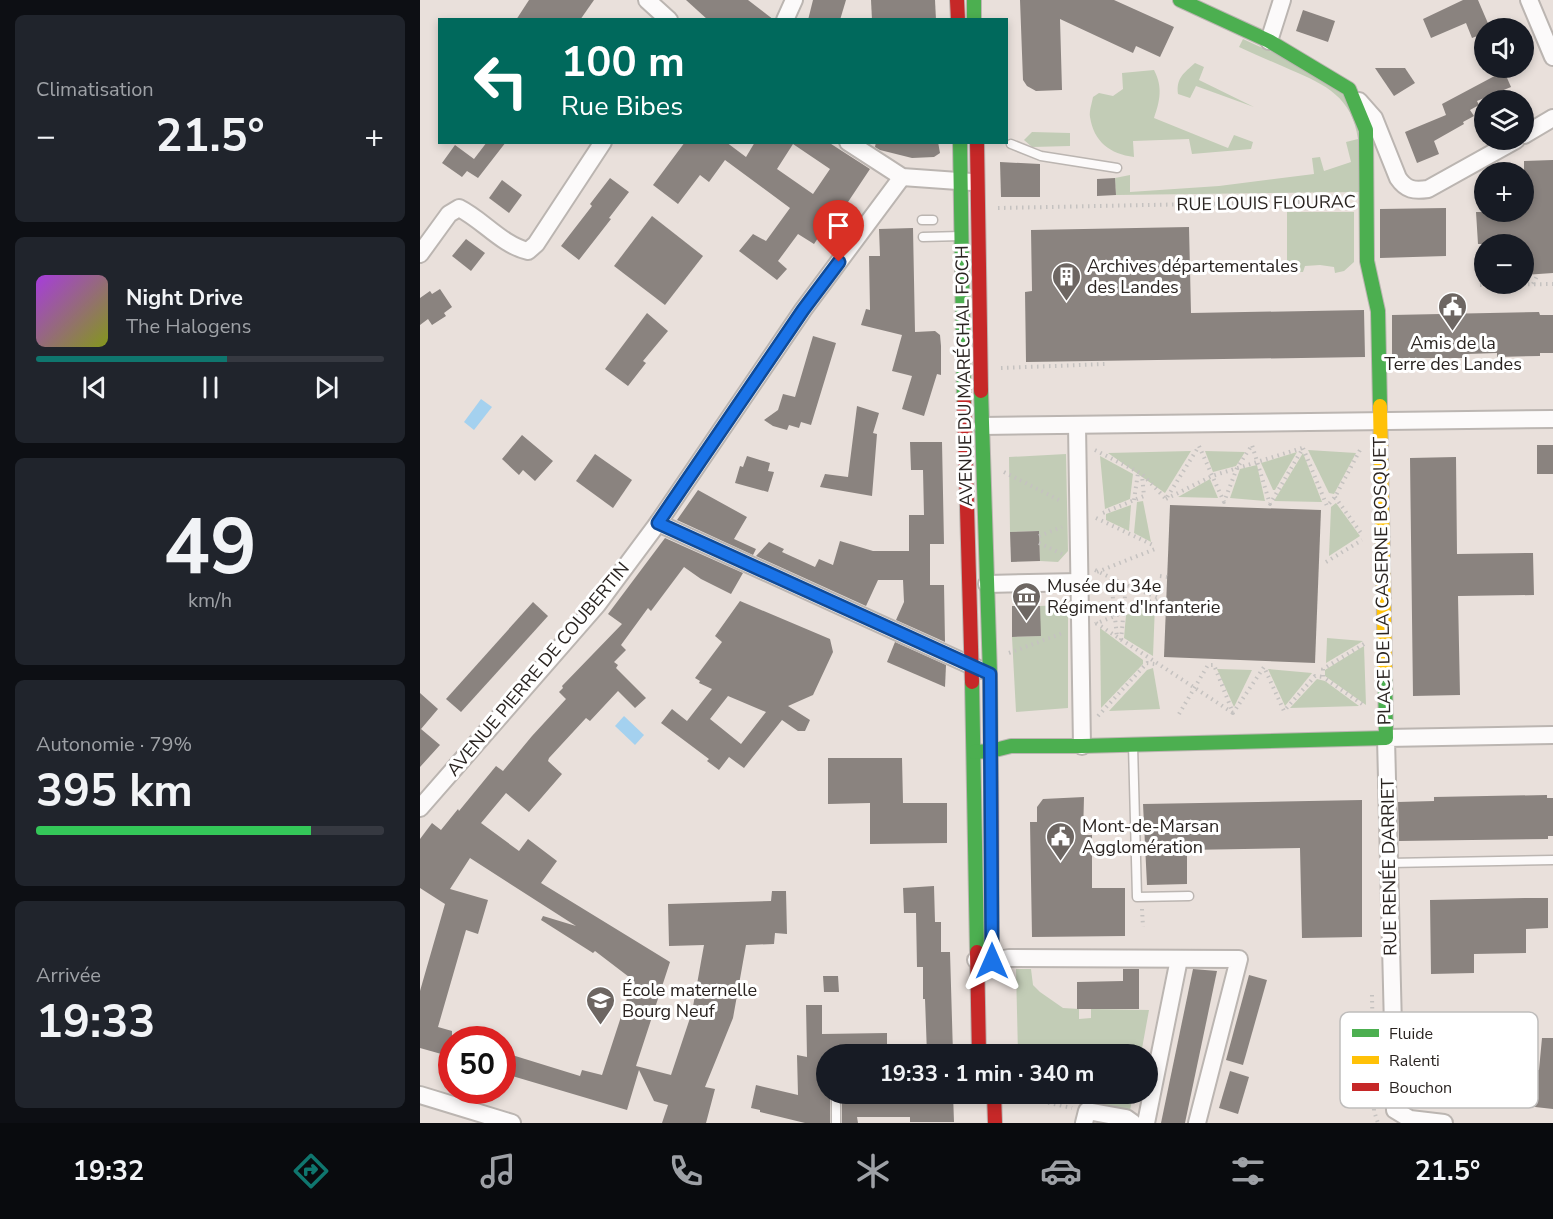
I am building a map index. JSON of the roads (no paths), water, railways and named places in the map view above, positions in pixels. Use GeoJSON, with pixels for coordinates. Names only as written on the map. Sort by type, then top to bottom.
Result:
{"type":"FeatureCollection","features":[{"type":"Feature","properties":{"kind":"main road"},"geometry":{"type":"LineString","coordinates":[[957,0],[958,18]]}},
{"type":"Feature","properties":{"kind":"main road"},"geometry":{"type":"LineString","coordinates":[[974,0],[974,18]]}},
{"type":"Feature","properties":{"kind":"main road"},"geometry":{"type":"LineString","coordinates":[[1190,2],[1269,41],[1349,88],[1366,130],[1367,261],[1378,311],[1378,420]]}},
{"type":"Feature","properties":{"kind":"main road","name":"AVENUE DU MARÉCHAL FOCH"},"geometry":{"type":"LineString","coordinates":[[960,144],[977,208],[990,674],[987,964],[980,1044]]}},
{"type":"Feature","properties":{"kind":"main road","name":"AVENUE DU MARÉCHAL FOCH"},"geometry":{"type":"LineString","coordinates":[[977,144],[961,236],[974,752],[987,964]]}},
{"type":"Feature","properties":{"kind":"main road","name":"PLACE DE LA CASERNE BOSQUET"},"geometry":{"type":"LineString","coordinates":[[974,752],[1011,746],[1386,738],[1378,420]]}},
{"type":"Feature","properties":{"kind":"main road"},"geometry":{"type":"LineString","coordinates":[[994,1104],[995,1123]]}},
{"type":"Feature","properties":{"kind":"street"},"geometry":{"type":"LineString","coordinates":[[647,0],[667,18]]}},
{"type":"Feature","properties":{"kind":"street"},"geometry":{"type":"LineString","coordinates":[[786,18],[794,0]]}},
{"type":"Feature","properties":{"kind":"street"},"geometry":{"type":"LineString","coordinates":[[1269,41],[1282,0]]}},
{"type":"Feature","properties":{"kind":"street"},"geometry":{"type":"LineString","coordinates":[[1529,0],[1553,57]]}},
{"type":"Feature","properties":{"kind":"street"},"geometry":{"type":"LineString","coordinates":[[1349,88],[1374,118],[1398,178],[1409,189],[1418,191],[1428,189],[1498,150]]}},
{"type":"Feature","properties":{"kind":"street"},"geometry":{"type":"LineString","coordinates":[[1534,129],[1553,118]]}},
{"type":"Feature","properties":{"kind":"street"},"geometry":{"type":"LineString","coordinates":[[422,260],[449,214],[459,208],[517,249],[528,252],[536,244],[602,144]]}},
{"type":"Feature","properties":{"kind":"street"},"geometry":{"type":"LineString","coordinates":[[851,144],[902,177],[969,182]]}},
{"type":"Feature","properties":{"kind":"street","name":"AVENUE PIERRE DE COUBERTIN"},"geometry":{"type":"LineString","coordinates":[[420,808],[597,605],[658,523],[807,305],[902,177]]}},
{"type":"Feature","properties":{"kind":"street"},"geometry":{"type":"LineString","coordinates":[[1378,420],[1553,419]]}},
{"type":"Feature","properties":{"kind":"street","name":"PLACE DE LA CASERNE BOSQUET"},"geometry":{"type":"LineString","coordinates":[[982,426],[1378,420]]}},
{"type":"Feature","properties":{"kind":"street"},"geometry":{"type":"LineString","coordinates":[[1077,425],[1082,746]]}},
{"type":"Feature","properties":{"kind":"street"},"geometry":{"type":"LineString","coordinates":[[965,448],[973,462],[977,569],[987,584]]}},
{"type":"Feature","properties":{"kind":"street"},"geometry":{"type":"LineString","coordinates":[[658,523],[990,674]]}},
{"type":"Feature","properties":{"kind":"street"},"geometry":{"type":"LineString","coordinates":[[987,584],[1080,582]]}},
{"type":"Feature","properties":{"kind":"street"},"geometry":{"type":"LineString","coordinates":[[971,609],[987,584]]}},
{"type":"Feature","properties":{"kind":"street"},"geometry":{"type":"LineString","coordinates":[[1386,738],[1553,735]]}},
{"type":"Feature","properties":{"kind":"street","name":"RUE RENÉE DARRIET"},"geometry":{"type":"LineString","coordinates":[[1386,738],[1393,1012]]}},
{"type":"Feature","properties":{"kind":"street"},"geometry":{"type":"LineString","coordinates":[[987,964],[1008,958],[1239,959],[1197,1123]]}},
{"type":"Feature","properties":{"kind":"street"},"geometry":{"type":"LineString","coordinates":[[1146,1123],[1173,959]]}},
{"type":"Feature","properties":{"kind":"street"},"geometry":{"type":"LineString","coordinates":[[420,1095],[512,1123]]}},
{"type":"Feature","properties":{"kind":"street","name":"RUE RENÉE DARRIET"},"geometry":{"type":"LineString","coordinates":[[1395,1108],[1410,1119],[1444,1123]]}},
{"type":"Feature","properties":{"kind":"street"},"geometry":{"type":"LineString","coordinates":[[1086,1117],[1126,1118],[1132,1123]]}},
{"type":"Feature","properties":{"kind":"lane"},"geometry":{"type":"LineString","coordinates":[[1011,144],[1041,156],[1117,168]]}},
{"type":"Feature","properties":{"kind":"lane"},"geometry":{"type":"LineString","coordinates":[[922,220],[933,220]]}},
{"type":"Feature","properties":{"kind":"lane"},"geometry":{"type":"LineString","coordinates":[[923,237],[961,236]]}},
{"type":"Feature","properties":{"kind":"lane"},"geometry":{"type":"LineString","coordinates":[[1133,744],[1137,897],[1189,896]]}},
{"type":"Feature","properties":{"kind":"lane"},"geometry":{"type":"LineString","coordinates":[[1389,863],[1553,860]]}},
{"type":"Feature","properties":{"kind":"lane"},"geometry":{"type":"LineString","coordinates":[[836,1104],[836,1123]]}},
{"type":"Feature","properties":{"kind":"water"},"geometry":{"type":"Polygon","coordinates":[[[481,399],[492,407],[474,430],[464,422],[481,399]]]}},
{"type":"Feature","properties":{"kind":"water"},"geometry":{"type":"Polygon","coordinates":[[[624,716],[644,735],[635,745],[615,726],[624,716]]]}},
{"type":"Feature","properties":{"kind":"place","name":"Archives départementales des Landes"},"geometry":{"type":"Point","coordinates":[1066,302]}},
{"type":"Feature","properties":{"kind":"place","name":"Amis de la Terre des Landes"},"geometry":{"type":"Point","coordinates":[1453,332]}},
{"type":"Feature","properties":{"kind":"place","name":"Musée du 34e Régiment d'Infanterie"},"geometry":{"type":"Point","coordinates":[1026,622]}},
{"type":"Feature","properties":{"kind":"place","name":"Mont-de-Marsan Agglomération"},"geometry":{"type":"Point","coordinates":[1061,862]}},
{"type":"Feature","properties":{"kind":"place","name":"École maternelle Bourg Neuf"},"geometry":{"type":"Point","coordinates":[601,1026]}}]}
